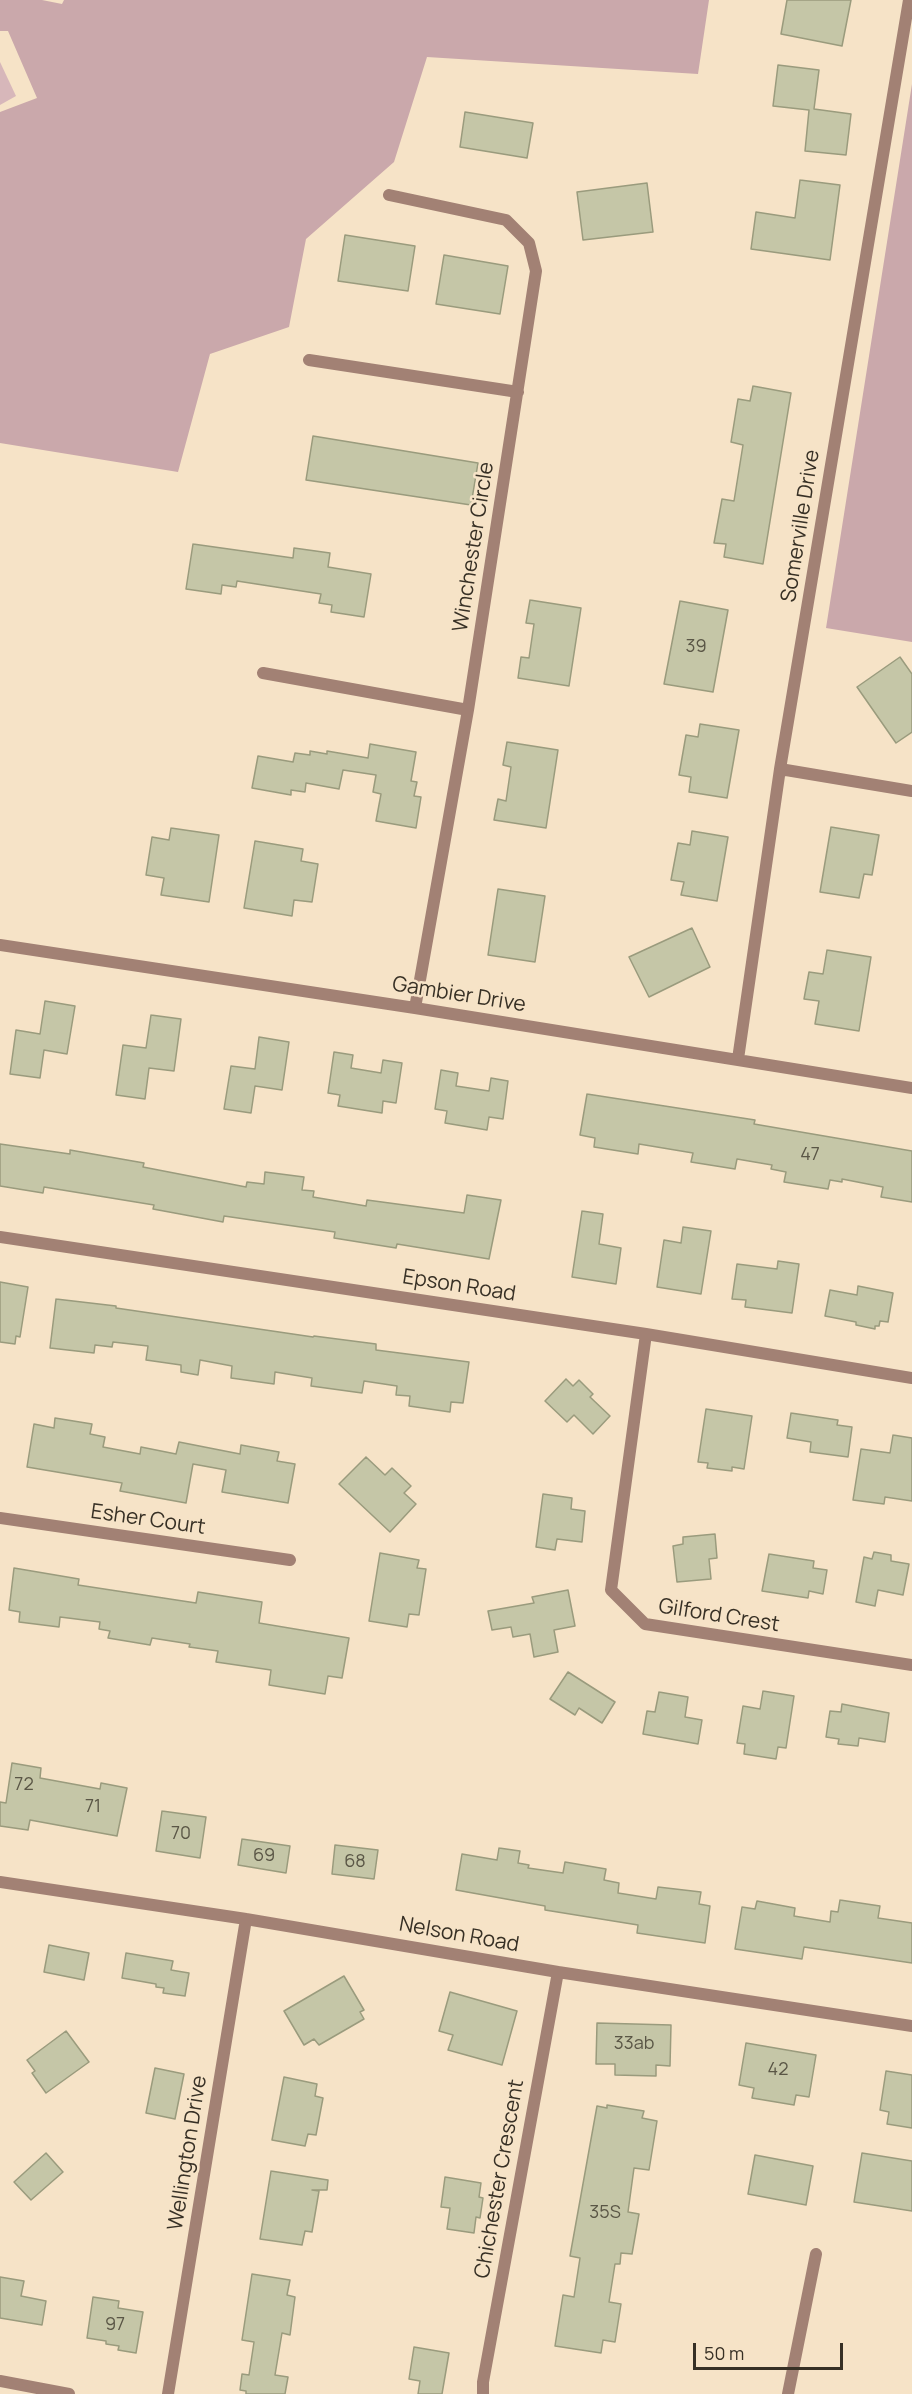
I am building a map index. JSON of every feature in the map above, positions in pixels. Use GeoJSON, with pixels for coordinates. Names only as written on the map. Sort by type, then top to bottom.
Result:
{"type":"FeatureCollection","features":[{"type":"Feature","properties":{"kind":"street","name":"Somerville Drive"},"geometry":{"type":"LineString","coordinates":[[738,1059],[780,769],[909,0]]}},
{"type":"Feature","properties":{"kind":"street","name":"Winchester Circle"},"geometry":{"type":"LineString","coordinates":[[389,195],[506,220],[529,243],[536,271],[468,710],[415,1008]]}},
{"type":"Feature","properties":{"kind":"street"},"geometry":{"type":"LineString","coordinates":[[309,360],[518,392]]}},
{"type":"Feature","properties":{"kind":"street"},"geometry":{"type":"LineString","coordinates":[[262,673],[468,710]]}},
{"type":"Feature","properties":{"kind":"street"},"geometry":{"type":"LineString","coordinates":[[780,769],[912,791]]}},
{"type":"Feature","properties":{"kind":"street","name":"Gambier Drive"},"geometry":{"type":"LineString","coordinates":[[0,945],[415,1008],[912,1088]]}},
{"type":"Feature","properties":{"kind":"street","name":"Epson Road"},"geometry":{"type":"LineString","coordinates":[[0,1237],[646,1334],[912,1378]]}},
{"type":"Feature","properties":{"kind":"street","name":"Gilford Crest"},"geometry":{"type":"LineString","coordinates":[[646,1334],[611,1590],[645,1624],[912,1665]]}},
{"type":"Feature","properties":{"kind":"street","name":"Esher Court"},"geometry":{"type":"LineString","coordinates":[[0,1518],[290,1560]]}},
{"type":"Feature","properties":{"kind":"street","name":"Nelson Road"},"geometry":{"type":"LineString","coordinates":[[0,1881],[246,1919],[558,1972],[912,2026]]}},
{"type":"Feature","properties":{"kind":"street","name":"Wellington Drive"},"geometry":{"type":"LineString","coordinates":[[168,2394],[246,1919]]}},
{"type":"Feature","properties":{"kind":"street","name":"Chichester Crescent"},"geometry":{"type":"LineString","coordinates":[[483,2394],[483,2382],[558,1972]]}},
{"type":"Feature","properties":{"kind":"street"},"geometry":{"type":"LineString","coordinates":[[788,2394],[816,2254]]}},
{"type":"Feature","properties":{"kind":"street"},"geometry":{"type":"LineString","coordinates":[[0,2381],[69,2394]]}},
{"type":"Feature","properties":{"kind":"shaded area"},"geometry":{"type":"Polygon","coordinates":[[[0,0],[42,0],[62,4],[64,0],[709,0],[698,74],[427,57],[394,162],[306,239],[289,327],[210,354],[178,472],[0,443],[0,112],[37,98],[8,31],[0,31],[0,0]]]}},
{"type":"Feature","properties":{"kind":"shaded area"},"geometry":{"type":"Polygon","coordinates":[[[0,62],[16,96],[0,105],[0,62]]]}},
{"type":"Feature","properties":{"kind":"shaded area"},"geometry":{"type":"Polygon","coordinates":[[[912,84],[912,642],[826,628],[912,84]]]}},
{"type":"Feature","properties":{"kind":"building"},"geometry":{"type":"Polygon","coordinates":[[[787,0],[851,0],[842,46],[781,34],[787,0]]]}},
{"type":"Feature","properties":{"kind":"building"},"geometry":{"type":"Polygon","coordinates":[[[778,65],[819,70],[814,109],[851,114],[846,155],[805,151],[809,110],[773,106],[778,65]]]}},
{"type":"Feature","properties":{"kind":"building"},"geometry":{"type":"Polygon","coordinates":[[[465,112],[533,123],[527,158],[460,147],[465,112]]]}},
{"type":"Feature","properties":{"kind":"building"},"geometry":{"type":"Polygon","coordinates":[[[800,180],[840,185],[830,260],[751,249],[756,212],[795,218],[800,180]]]}},
{"type":"Feature","properties":{"kind":"building"},"geometry":{"type":"Polygon","coordinates":[[[647,183],[653,232],[583,240],[577,192],[647,183]]]}},
{"type":"Feature","properties":{"kind":"building"},"geometry":{"type":"Polygon","coordinates":[[[345,235],[415,246],[408,291],[338,281],[345,235]]]}},
{"type":"Feature","properties":{"kind":"building"},"geometry":{"type":"Polygon","coordinates":[[[444,255],[508,266],[500,314],[436,304],[444,255]]]}},
{"type":"Feature","properties":{"kind":"building"},"geometry":{"type":"Polygon","coordinates":[[[753,386],[791,393],[763,564],[724,557],[726,544],[714,543],[722,499],[734,501],[743,445],[731,442],[738,399],[750,401],[753,386]]]}},
{"type":"Feature","properties":{"kind":"building"},"geometry":{"type":"Polygon","coordinates":[[[313,436],[478,463],[471,505],[306,480],[313,436]]]}},
{"type":"Feature","properties":{"kind":"building"},"geometry":{"type":"Polygon","coordinates":[[[193,544],[293,558],[294,548],[330,553],[328,567],[371,574],[364,617],[331,612],[332,605],[319,603],[321,594],[237,581],[236,587],[222,585],[221,594],[186,589],[193,544]]]}},
{"type":"Feature","properties":{"kind":"building"},"geometry":{"type":"Polygon","coordinates":[[[530,600],[581,608],[569,686],[518,678],[521,657],[529,658],[534,624],[526,623],[530,600]]]}},
{"type":"Feature","properties":{"kind":"building"},"geometry":{"type":"Polygon","coordinates":[[[680,601],[728,610],[713,692],[664,684],[680,601]]]}},
{"type":"Feature","properties":{"kind":"building"},"geometry":{"type":"Polygon","coordinates":[[[900,657],[912,674],[912,732],[896,743],[857,687],[900,657]]]}},
{"type":"Feature","properties":{"kind":"building"},"geometry":{"type":"Polygon","coordinates":[[[700,724],[739,730],[727,798],[689,792],[691,777],[679,775],[686,735],[698,737],[700,724]]]}},
{"type":"Feature","properties":{"kind":"building"},"geometry":{"type":"Polygon","coordinates":[[[507,742],[558,750],[546,828],[494,820],[498,799],[506,801],[511,767],[503,765],[507,742]]]}},
{"type":"Feature","properties":{"kind":"building"},"geometry":{"type":"Polygon","coordinates":[[[370,744],[416,752],[411,781],[417,782],[414,796],[421,797],[416,828],[376,821],[381,794],[373,792],[376,775],[343,770],[339,789],[306,783],[305,792],[291,790],[291,795],[252,788],[258,756],[293,762],[295,753],[310,755],[310,751],[327,754],[327,751],[368,758],[370,744]]]}},
{"type":"Feature","properties":{"kind":"building"},"geometry":{"type":"Polygon","coordinates":[[[831,827],[879,835],[872,875],[864,874],[859,898],[820,892],[831,827]]]}},
{"type":"Feature","properties":{"kind":"building"},"geometry":{"type":"Polygon","coordinates":[[[171,828],[219,835],[209,902],[161,895],[164,878],[146,875],[152,837],[169,840],[171,828]]]}},
{"type":"Feature","properties":{"kind":"building"},"geometry":{"type":"Polygon","coordinates":[[[692,831],[728,837],[717,901],[681,895],[684,882],[671,880],[678,843],[690,845],[692,831]]]}},
{"type":"Feature","properties":{"kind":"building"},"geometry":{"type":"Polygon","coordinates":[[[255,841],[303,849],[301,861],[318,864],[312,902],[294,900],[292,916],[244,908],[255,841]]]}},
{"type":"Feature","properties":{"kind":"building"},"geometry":{"type":"Polygon","coordinates":[[[498,889],[545,896],[535,962],[488,955],[498,889]]]}},
{"type":"Feature","properties":{"kind":"building"},"geometry":{"type":"Polygon","coordinates":[[[692,928],[710,967],[649,997],[629,957],[692,928]]]}},
{"type":"Feature","properties":{"kind":"building"},"geometry":{"type":"Polygon","coordinates":[[[827,950],[871,957],[859,1031],[815,1024],[819,1001],[804,999],[809,972],[823,974],[827,950]]]}},
{"type":"Feature","properties":{"kind":"building"},"geometry":{"type":"Polygon","coordinates":[[[45,1001],[75,1006],[67,1054],[44,1050],[40,1078],[10,1074],[16,1030],[40,1034],[45,1001]]]}},
{"type":"Feature","properties":{"kind":"building"},"geometry":{"type":"Polygon","coordinates":[[[151,1015],[181,1019],[174,1071],[149,1068],[145,1099],[116,1095],[123,1045],[146,1048],[151,1015]]]}},
{"type":"Feature","properties":{"kind":"building"},"geometry":{"type":"Polygon","coordinates":[[[259,1037],[289,1042],[282,1090],[255,1086],[251,1113],[224,1109],[231,1066],[255,1069],[259,1037]]]}},
{"type":"Feature","properties":{"kind":"building"},"geometry":{"type":"Polygon","coordinates":[[[334,1052],[353,1055],[351,1068],[381,1073],[383,1060],[402,1063],[396,1103],[383,1101],[382,1113],[338,1106],[340,1095],[328,1093],[334,1052]]]}},
{"type":"Feature","properties":{"kind":"building"},"geometry":{"type":"Polygon","coordinates":[[[441,1070],[458,1073],[456,1086],[489,1091],[491,1078],[508,1081],[503,1119],[489,1117],[487,1130],[445,1123],[447,1111],[435,1109],[441,1070]]]}},
{"type":"Feature","properties":{"kind":"building"},"geometry":{"type":"Polygon","coordinates":[[[587,1094],[755,1120],[754,1124],[912,1151],[912,1202],[881,1197],[883,1187],[842,1179],[842,1182],[830,1180],[828,1189],[784,1182],[786,1172],[771,1169],[772,1165],[737,1159],[735,1169],[691,1162],[693,1153],[639,1144],[638,1154],[594,1147],[595,1138],[580,1135],[587,1094]]]}},
{"type":"Feature","properties":{"kind":"building"},"geometry":{"type":"Polygon","coordinates":[[[0,1144],[70,1154],[70,1150],[144,1163],[143,1167],[246,1187],[247,1182],[264,1184],[265,1172],[304,1177],[302,1190],[314,1191],[313,1197],[366,1206],[367,1200],[464,1213],[467,1195],[501,1200],[489,1259],[397,1244],[396,1248],[334,1238],[335,1232],[224,1216],[223,1222],[153,1209],[154,1205],[44,1187],[43,1193],[0,1186],[0,1144]]]}},
{"type":"Feature","properties":{"kind":"building"},"geometry":{"type":"Polygon","coordinates":[[[582,1211],[603,1214],[599,1244],[621,1248],[616,1284],[572,1277],[582,1211]]]}},
{"type":"Feature","properties":{"kind":"building"},"geometry":{"type":"Polygon","coordinates":[[[683,1227],[711,1231],[701,1294],[657,1287],[664,1240],[681,1243],[683,1227]]]}},
{"type":"Feature","properties":{"kind":"building"},"geometry":{"type":"Polygon","coordinates":[[[778,1261],[799,1264],[792,1313],[745,1307],[746,1300],[732,1299],[737,1264],[777,1269],[778,1261]]]}},
{"type":"Feature","properties":{"kind":"building"},"geometry":{"type":"Polygon","coordinates":[[[0,1282],[28,1287],[20,1337],[16,1336],[15,1344],[0,1342],[0,1282]]]}},
{"type":"Feature","properties":{"kind":"building"},"geometry":{"type":"Polygon","coordinates":[[[858,1286],[893,1293],[888,1322],[880,1321],[879,1326],[875,1326],[875,1329],[856,1325],[856,1322],[825,1316],[830,1290],[857,1295],[858,1286]]]}},
{"type":"Feature","properties":{"kind":"building"},"geometry":{"type":"Polygon","coordinates":[[[56,1299],[116,1306],[116,1308],[313,1337],[376,1344],[376,1350],[469,1362],[463,1403],[451,1402],[450,1412],[409,1406],[410,1396],[396,1395],[397,1386],[364,1381],[362,1393],[311,1386],[312,1378],[275,1372],[274,1384],[231,1378],[232,1366],[200,1360],[198,1375],[181,1372],[181,1365],[146,1360],[148,1346],[113,1342],[112,1347],[95,1345],[94,1353],[50,1348],[56,1299]]]}},
{"type":"Feature","properties":{"kind":"building"},"geometry":{"type":"Polygon","coordinates":[[[566,1379],[573,1386],[579,1380],[593,1394],[590,1397],[610,1416],[593,1434],[574,1415],[567,1422],[545,1401],[566,1379]]]}},
{"type":"Feature","properties":{"kind":"building"},"geometry":{"type":"Polygon","coordinates":[[[706,1409],[752,1416],[744,1469],[732,1467],[732,1471],[707,1468],[708,1463],[698,1462],[706,1409]]]}},
{"type":"Feature","properties":{"kind":"building"},"geometry":{"type":"Polygon","coordinates":[[[791,1413],[838,1420],[837,1425],[852,1427],[848,1457],[810,1452],[811,1442],[787,1438],[791,1413]]]}},
{"type":"Feature","properties":{"kind":"building"},"geometry":{"type":"Polygon","coordinates":[[[55,1418],[92,1424],[90,1434],[105,1437],[103,1447],[140,1454],[141,1447],[176,1454],[179,1442],[240,1454],[241,1445],[279,1452],[277,1461],[295,1464],[288,1503],[222,1492],[226,1470],[193,1464],[186,1503],[120,1491],[122,1483],[27,1467],[34,1424],[54,1428],[55,1418]]]}},
{"type":"Feature","properties":{"kind":"building"},"geometry":{"type":"Polygon","coordinates":[[[893,1435],[912,1438],[912,1501],[885,1497],[884,1504],[853,1500],[861,1449],[890,1453],[893,1435]]]}},
{"type":"Feature","properties":{"kind":"building"},"geometry":{"type":"Polygon","coordinates":[[[366,1457],[385,1475],[392,1468],[411,1486],[404,1493],[416,1504],[390,1532],[339,1484],[366,1457]]]}},
{"type":"Feature","properties":{"kind":"building"},"geometry":{"type":"Polygon","coordinates":[[[543,1494],[572,1498],[571,1509],[585,1511],[582,1542],[557,1539],[555,1550],[536,1547],[543,1494]]]}},
{"type":"Feature","properties":{"kind":"building"},"geometry":{"type":"Polygon","coordinates":[[[715,1534],[717,1558],[709,1559],[711,1579],[677,1582],[673,1546],[683,1544],[683,1537],[715,1534]]]}},
{"type":"Feature","properties":{"kind":"building"},"geometry":{"type":"Polygon","coordinates":[[[874,1552],[891,1555],[891,1561],[909,1564],[903,1595],[878,1590],[875,1606],[856,1602],[864,1557],[872,1559],[874,1552]]]}},
{"type":"Feature","properties":{"kind":"building"},"geometry":{"type":"Polygon","coordinates":[[[380,1553],[419,1560],[417,1568],[426,1569],[419,1615],[409,1614],[407,1627],[369,1621],[380,1553]]]}},
{"type":"Feature","properties":{"kind":"building"},"geometry":{"type":"Polygon","coordinates":[[[769,1554],[814,1561],[813,1568],[827,1570],[823,1594],[809,1591],[808,1598],[762,1591],[769,1554]]]}},
{"type":"Feature","properties":{"kind":"building"},"geometry":{"type":"Polygon","coordinates":[[[14,1568],[79,1579],[78,1585],[196,1603],[198,1592],[262,1602],[259,1623],[349,1638],[342,1678],[328,1676],[325,1694],[269,1685],[271,1670],[216,1662],[218,1651],[152,1638],[150,1645],[108,1638],[110,1631],[99,1629],[100,1622],[60,1617],[59,1627],[19,1622],[20,1612],[9,1610],[14,1568]]]}},
{"type":"Feature","properties":{"kind":"building"},"geometry":{"type":"Polygon","coordinates":[[[568,1590],[575,1626],[554,1630],[558,1652],[534,1657],[530,1634],[513,1637],[511,1627],[492,1630],[488,1611],[534,1603],[532,1597],[568,1590]]]}},
{"type":"Feature","properties":{"kind":"building"},"geometry":{"type":"Polygon","coordinates":[[[568,1672],[615,1702],[602,1723],[579,1708],[575,1715],[550,1699],[568,1672]]]}},
{"type":"Feature","properties":{"kind":"building"},"geometry":{"type":"Polygon","coordinates":[[[763,1691],[794,1696],[786,1748],[778,1747],[776,1759],[744,1754],[745,1744],[737,1743],[743,1706],[760,1709],[763,1691]]]}},
{"type":"Feature","properties":{"kind":"building"},"geometry":{"type":"Polygon","coordinates":[[[659,1692],[688,1697],[685,1717],[702,1720],[698,1744],[643,1734],[647,1711],[655,1712],[659,1692]]]}},
{"type":"Feature","properties":{"kind":"building"},"geometry":{"type":"Polygon","coordinates":[[[842,1704],[889,1713],[885,1742],[859,1738],[858,1746],[838,1744],[839,1739],[826,1737],[830,1711],[841,1712],[842,1704]]]}},
{"type":"Feature","properties":{"kind":"building"},"geometry":{"type":"Polygon","coordinates":[[[12,1763],[41,1768],[40,1778],[100,1789],[101,1783],[127,1788],[117,1836],[30,1820],[28,1830],[0,1826],[0,1802],[6,1803],[12,1763]]]}},
{"type":"Feature","properties":{"kind":"building"},"geometry":{"type":"Polygon","coordinates":[[[162,1811],[206,1817],[200,1858],[156,1851],[162,1811]]]}},
{"type":"Feature","properties":{"kind":"building"},"geometry":{"type":"Polygon","coordinates":[[[242,1839],[290,1846],[286,1873],[238,1865],[242,1839]]]}},
{"type":"Feature","properties":{"kind":"building"},"geometry":{"type":"Polygon","coordinates":[[[335,1845],[378,1850],[374,1879],[332,1874],[335,1845]]]}},
{"type":"Feature","properties":{"kind":"building"},"geometry":{"type":"Polygon","coordinates":[[[499,1848],[520,1851],[518,1863],[529,1865],[528,1868],[563,1873],[565,1862],[606,1869],[604,1880],[619,1883],[618,1893],[656,1899],[658,1887],[701,1892],[699,1904],[710,1906],[705,1943],[637,1933],[638,1925],[545,1910],[545,1906],[456,1890],[462,1854],[497,1860],[499,1848]]]}},
{"type":"Feature","properties":{"kind":"building"},"geometry":{"type":"Polygon","coordinates":[[[840,1900],[880,1906],[878,1918],[912,1923],[912,1963],[804,1947],[802,1959],[735,1949],[742,1907],[755,1909],[757,1901],[795,1908],[794,1916],[830,1922],[831,1911],[838,1912],[840,1900]]]}},
{"type":"Feature","properties":{"kind":"building"},"geometry":{"type":"Polygon","coordinates":[[[49,1945],[89,1953],[84,1980],[44,1972],[49,1945]]]}},
{"type":"Feature","properties":{"kind":"building"},"geometry":{"type":"Polygon","coordinates":[[[126,1953],[173,1961],[171,1970],[189,1973],[185,1996],[163,1993],[164,1988],[156,1987],[156,1984],[122,1978],[126,1953]]]}},
{"type":"Feature","properties":{"kind":"building"},"geometry":{"type":"Polygon","coordinates":[[[344,1976],[364,2010],[360,2012],[364,2019],[319,2045],[314,2039],[304,2045],[284,2011],[344,1976]]]}},
{"type":"Feature","properties":{"kind":"building"},"geometry":{"type":"Polygon","coordinates":[[[450,1992],[517,2011],[502,2065],[448,2050],[453,2035],[439,2031],[450,1992]]]}},
{"type":"Feature","properties":{"kind":"building"},"geometry":{"type":"Polygon","coordinates":[[[597,2023],[671,2025],[670,2066],[656,2065],[656,2076],[615,2075],[615,2064],[596,2064],[597,2023]]]}},
{"type":"Feature","properties":{"kind":"building"},"geometry":{"type":"Polygon","coordinates":[[[66,2031],[89,2062],[46,2093],[32,2073],[35,2071],[27,2060],[66,2031]]]}},
{"type":"Feature","properties":{"kind":"building"},"geometry":{"type":"Polygon","coordinates":[[[746,2043],[816,2055],[809,2097],[796,2095],[794,2105],[752,2098],[754,2088],[739,2085],[746,2043]]]}},
{"type":"Feature","properties":{"kind":"building"},"geometry":{"type":"Polygon","coordinates":[[[155,2068],[184,2074],[175,2119],[146,2113],[155,2068]]]}},
{"type":"Feature","properties":{"kind":"building"},"geometry":{"type":"Polygon","coordinates":[[[886,2071],[912,2075],[912,2128],[887,2124],[889,2112],[880,2110],[886,2071]]]}},
{"type":"Feature","properties":{"kind":"building"},"geometry":{"type":"Polygon","coordinates":[[[284,2077],[317,2084],[315,2096],[323,2098],[316,2135],[308,2134],[305,2146],[272,2140],[284,2077]]]}},
{"type":"Feature","properties":{"kind":"building"},"geometry":{"type":"Polygon","coordinates":[[[607,2105],[644,2111],[642,2118],[657,2121],[649,2170],[634,2168],[628,2212],[639,2214],[632,2254],[621,2253],[620,2264],[615,2264],[609,2302],[621,2304],[615,2342],[603,2340],[601,2353],[555,2346],[563,2295],[574,2297],[580,2258],[570,2256],[597,2106],[607,2108],[607,2105]]]}},
{"type":"Feature","properties":{"kind":"building"},"geometry":{"type":"Polygon","coordinates":[[[46,2153],[63,2172],[31,2200],[14,2182],[46,2153]]]}},
{"type":"Feature","properties":{"kind":"building"},"geometry":{"type":"Polygon","coordinates":[[[862,2153],[912,2161],[912,2211],[854,2202],[862,2153]]]}},
{"type":"Feature","properties":{"kind":"building"},"geometry":{"type":"Polygon","coordinates":[[[755,2155],[813,2166],[806,2205],[748,2194],[755,2155]]]}},
{"type":"Feature","properties":{"kind":"building"},"geometry":{"type":"Polygon","coordinates":[[[271,2171],[328,2180],[327,2190],[312,2190],[319,2191],[312,2232],[305,2231],[302,2245],[260,2239],[271,2171]]]}},
{"type":"Feature","properties":{"kind":"building"},"geometry":{"type":"Polygon","coordinates":[[[445,2177],[481,2183],[479,2197],[483,2198],[480,2218],[476,2217],[474,2233],[447,2229],[450,2208],[441,2207],[445,2177]]]}},
{"type":"Feature","properties":{"kind":"building"},"geometry":{"type":"Polygon","coordinates":[[[252,2274],[290,2280],[287,2295],[295,2297],[290,2335],[282,2333],[275,2375],[288,2377],[285,2394],[246,2394],[246,2391],[240,2390],[242,2374],[249,2375],[254,2342],[242,2340],[252,2274]]]}},
{"type":"Feature","properties":{"kind":"building"},"geometry":{"type":"Polygon","coordinates":[[[0,2277],[24,2281],[21,2296],[46,2301],[42,2325],[0,2318],[0,2277]]]}},
{"type":"Feature","properties":{"kind":"building"},"geometry":{"type":"Polygon","coordinates":[[[93,2297],[119,2301],[118,2308],[143,2312],[136,2353],[118,2350],[119,2346],[106,2344],[106,2341],[87,2338],[93,2297]]]}},
{"type":"Feature","properties":{"kind":"building"},"geometry":{"type":"Polygon","coordinates":[[[414,2347],[449,2353],[442,2394],[418,2394],[420,2381],[409,2379],[414,2347]]]}}]}
